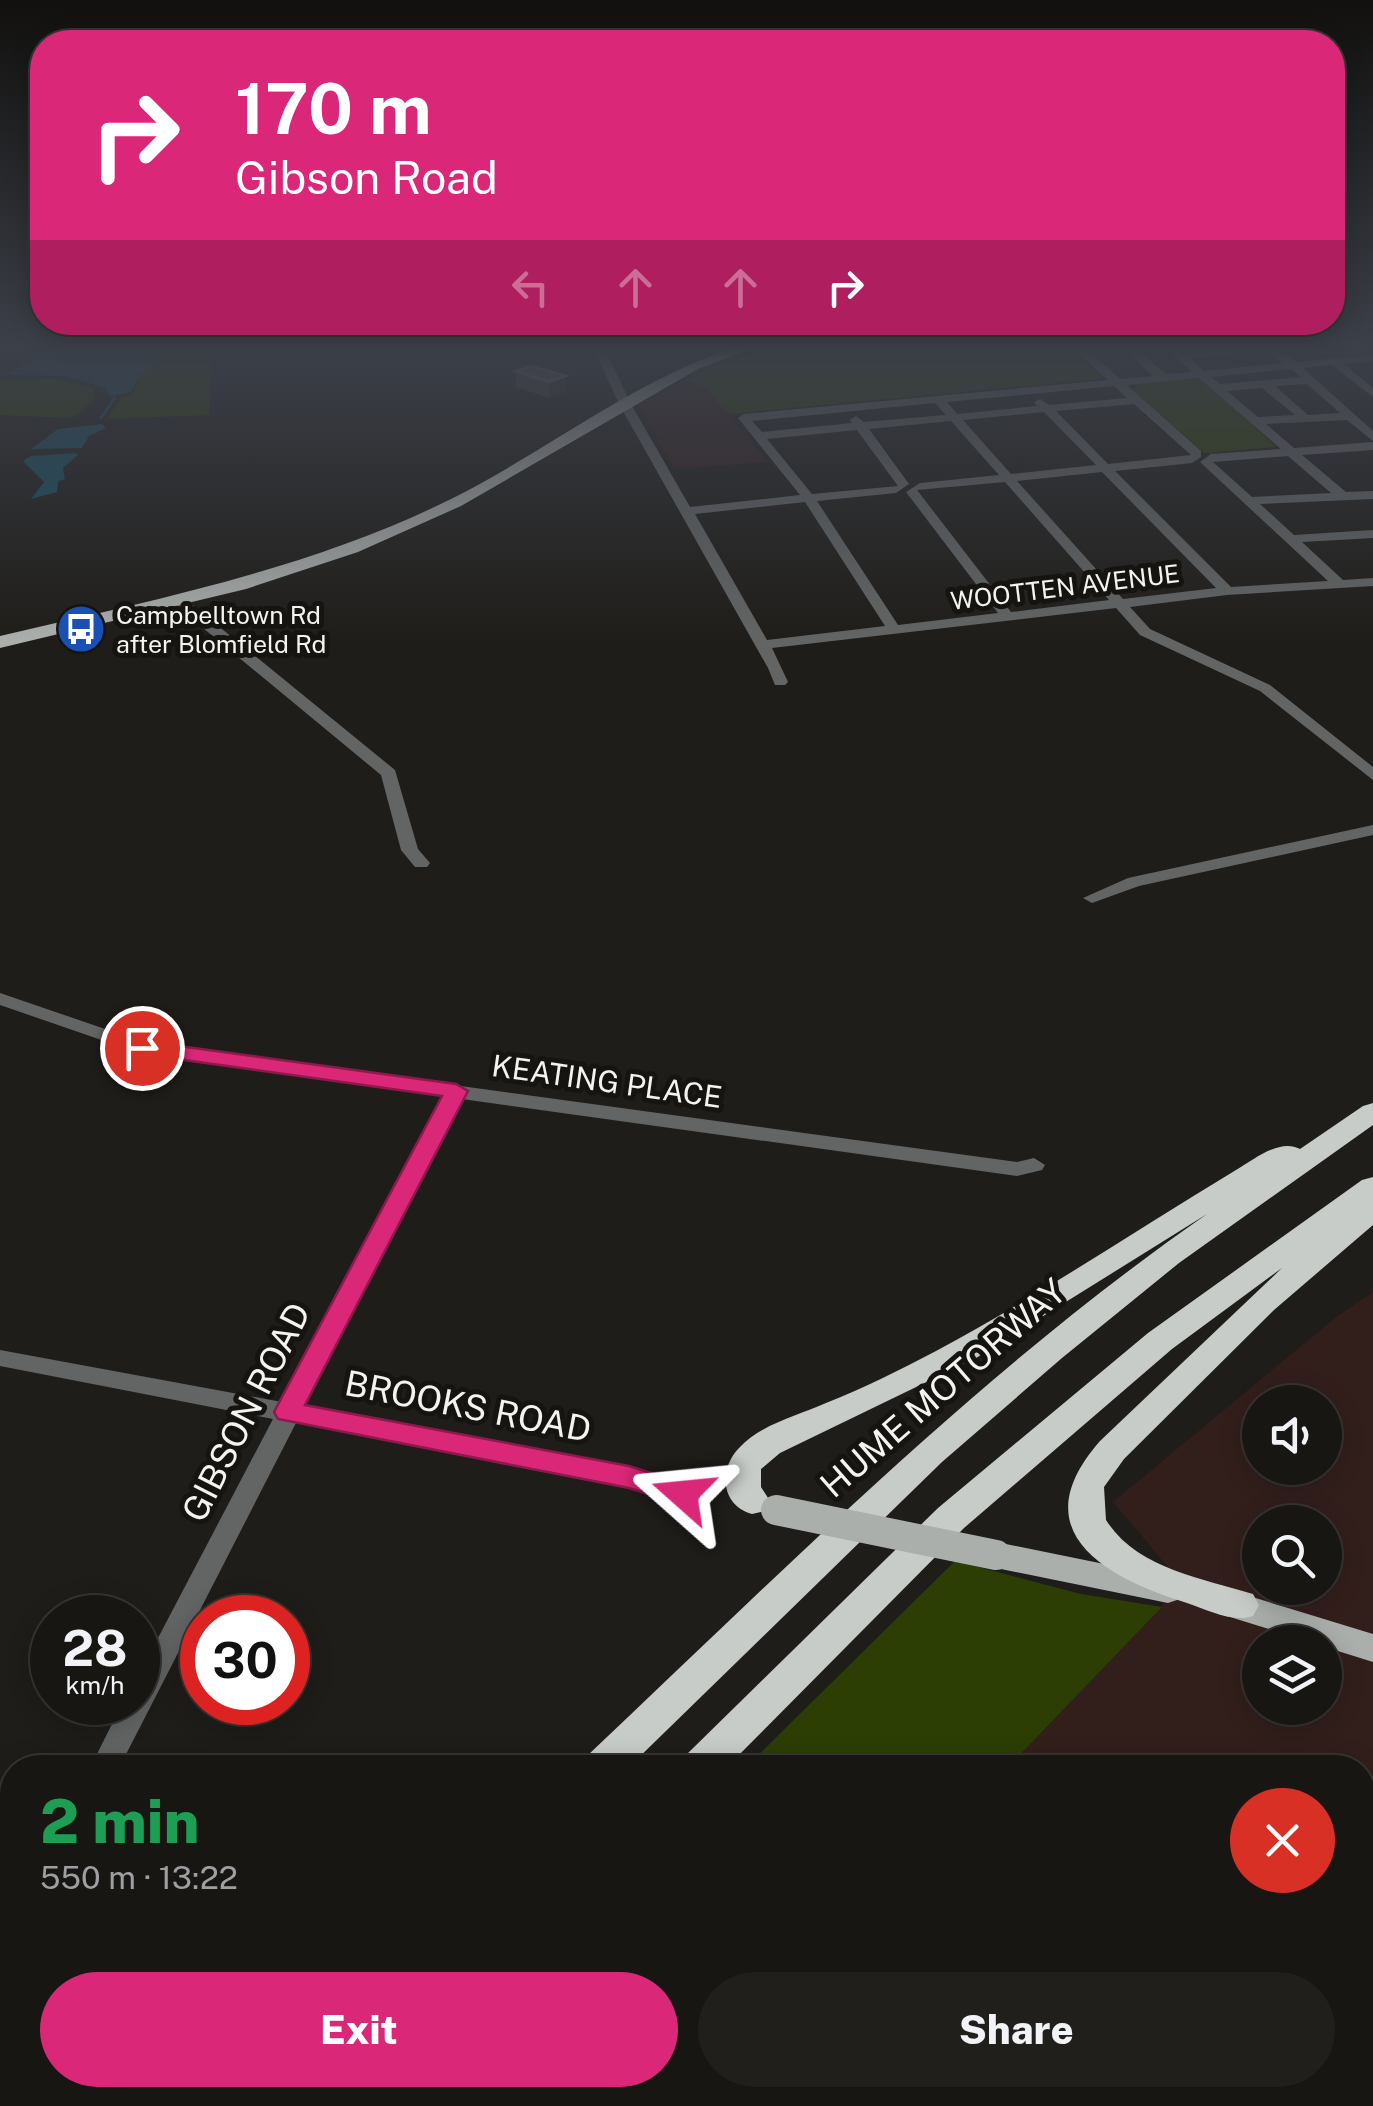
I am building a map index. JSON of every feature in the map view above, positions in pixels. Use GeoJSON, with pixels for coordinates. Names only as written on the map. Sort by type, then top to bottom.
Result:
{"type":"FeatureCollection","features":[{"type":"Feature","properties":{"kind":"highway"},"geometry":{"type":"LineString","coordinates":[[764,1506],[743,1489],[742,1472],[748,1460],[765,1446],[960,1352],[1221,1190],[1373,1109]]}},
{"type":"Feature","properties":{"kind":"highway","name":"HUME MOTORWAY"},"geometry":{"type":"LineString","coordinates":[[615,1755],[930,1453],[1050,1350],[1168,1256],[1373,1109]]}},
{"type":"Feature","properties":{"kind":"highway"},"geometry":{"type":"LineString","coordinates":[[712,1755],[951,1518],[1160,1341],[1373,1186]]}},
{"type":"Feature","properties":{"kind":"highway"},"geometry":{"type":"LineString","coordinates":[[1240,1605],[1138,1569],[1113,1554],[1090,1526],[1084,1507],[1085,1490],[1105,1458],[1231,1332],[1323,1248],[1373,1210]]}},
{"type":"Feature","properties":{"kind":"main road"},"geometry":{"type":"LineString","coordinates":[[0,642],[179,601],[319,560],[434,514],[554,445]]}},
{"type":"Feature","properties":{"kind":"main road"},"geometry":{"type":"LineString","coordinates":[[764,1506],[1240,1605],[1373,1648]]}},
{"type":"Feature","properties":{"kind":"street"},"geometry":{"type":"LineString","coordinates":[[649,445],[763,645],[780,682]]}},
{"type":"Feature","properties":{"kind":"street"},"geometry":{"type":"LineString","coordinates":[[764,445],[809,498],[894,630]]}},
{"type":"Feature","properties":{"kind":"street"},"geometry":{"type":"LineString","coordinates":[[876,445],[1008,616]]}},
{"type":"Feature","properties":{"kind":"street"},"geometry":{"type":"LineString","coordinates":[[979,445],[1118,604],[1158,640],[1265,688],[1373,775]]}},
{"type":"Feature","properties":{"kind":"street"},"geometry":{"type":"LineString","coordinates":[[1083,445],[1227,591]]}},
{"type":"Feature","properties":{"kind":"street"},"geometry":{"type":"LineString","coordinates":[[1187,445],[1338,582]]}},
{"type":"Feature","properties":{"kind":"street"},"geometry":{"type":"LineString","coordinates":[[1282,445],[1342,496]]}},
{"type":"Feature","properties":{"kind":"street"},"geometry":{"type":"LineString","coordinates":[[688,511],[1201,458],[1373,446]]}},
{"type":"Feature","properties":{"kind":"street"},"geometry":{"type":"LineString","coordinates":[[1250,501],[1373,495]]}},
{"type":"Feature","properties":{"kind":"street"},"geometry":{"type":"LineString","coordinates":[[1291,539],[1373,534]]}},
{"type":"Feature","properties":{"kind":"street","name":"WOOTTEN AVENUE"},"geometry":{"type":"LineString","coordinates":[[763,645],[1227,591],[1373,582]]}},
{"type":"Feature","properties":{"kind":"street"},"geometry":{"type":"LineString","coordinates":[[179,601],[389,774],[410,850],[421,863]]}},
{"type":"Feature","properties":{"kind":"street"},"geometry":{"type":"LineString","coordinates":[[1092,898],[1134,882],[1373,830]]}},
{"type":"Feature","properties":{"kind":"street","name":"KEATING PLACE"},"geometry":{"type":"LineString","coordinates":[[0,999],[142,1048],[1016,1169],[1034,1165]]}},
{"type":"Feature","properties":{"kind":"street","name":"GIBSON ROAD"},"geometry":{"type":"LineString","coordinates":[[111,1755],[456,1091]]}},
{"type":"Feature","properties":{"kind":"street","name":"BROOKS ROAD"},"geometry":{"type":"LineString","coordinates":[[0,1358],[629,1477],[683,1494]]}},
{"type":"Feature","properties":{"kind":"shaded area"},"geometry":{"type":"Polygon","coordinates":[[[661,445],[754,445],[768,462],[674,469],[661,445]]]}},
{"type":"Feature","properties":{"kind":"shaded area"},"geometry":{"type":"Polygon","coordinates":[[[1373,1292],[1373,1755],[1020,1755],[1162,1607],[1167,1566],[1113,1502],[1242,1395],[1242,1485],[1342,1485],[1342,1385],[1254,1385],[1373,1292]]]}},
{"type":"Feature","properties":{"kind":"green space"},"geometry":{"type":"Polygon","coordinates":[[[1195,445],[1276,447],[1204,453],[1195,445]]]}},
{"type":"Feature","properties":{"kind":"green space"},"geometry":{"type":"Polygon","coordinates":[[[955,1561],[1081,1594],[1162,1607],[1020,1755],[758,1755],[955,1561]]]}},
{"type":"Feature","properties":{"kind":"water"},"geometry":{"type":"Polygon","coordinates":[[[36,445],[84,445],[82,448],[31,449],[36,445]]]}},
{"type":"Feature","properties":{"kind":"water"},"geometry":{"type":"Polygon","coordinates":[[[78,455],[63,468],[65,479],[58,481],[57,492],[31,499],[44,482],[23,461],[31,456],[78,455]]]}},
{"type":"Feature","properties":{"kind":"place","name":"Campbelltown Rd after Blomfield Rd"},"geometry":{"type":"Point","coordinates":[81,629]}},
{"type":"Feature","properties":{"kind":"route"},"geometry":{"type":"LineString","coordinates":[[142,1048],[456,1091],[288,1412],[629,1477],[683,1494]]}}]}
